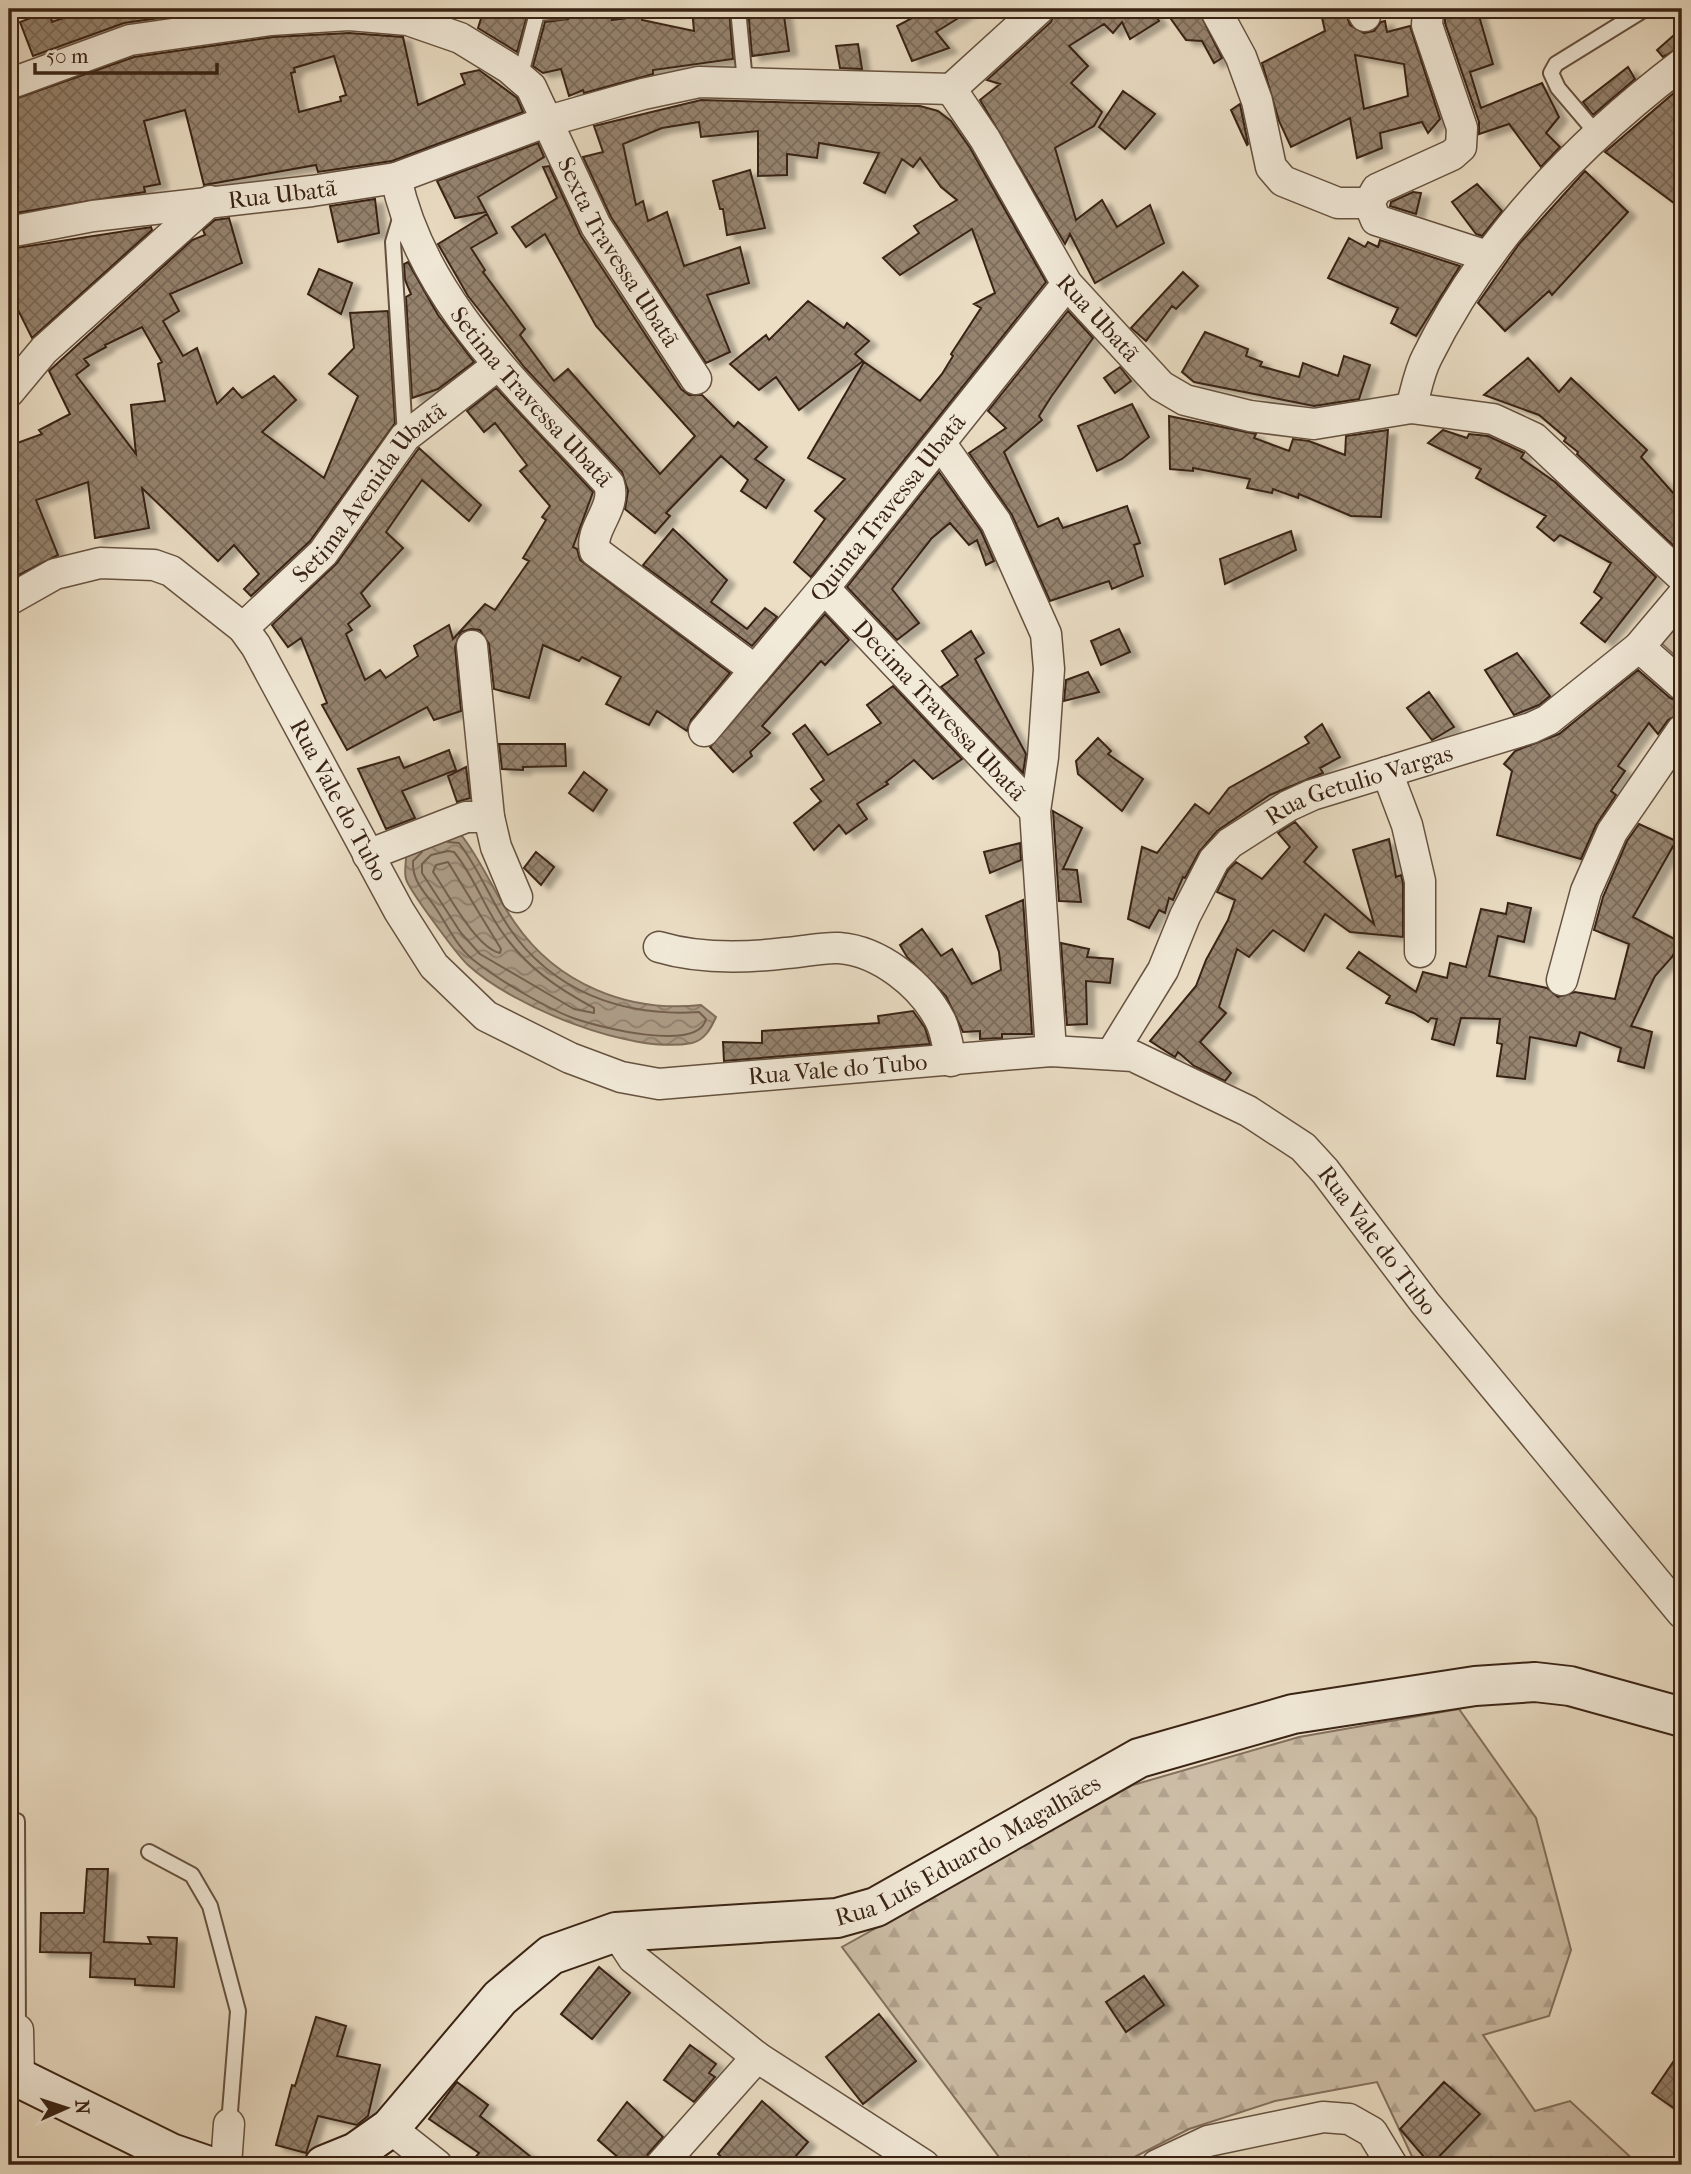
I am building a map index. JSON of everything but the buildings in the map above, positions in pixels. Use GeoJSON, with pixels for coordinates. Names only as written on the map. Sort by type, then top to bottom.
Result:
{"type":"FeatureCollection","features":[{"type":"Feature","properties":{"kind":"main road","name":"Rua Luís Eduardo Magalhães"},"geometry":{"type":"LineString","coordinates":[[324,2165],[356,2152],[390,2128],[500,1998],[551,1955],[615,1933],[837,1918],[857,1914],[876,1907],[1139,1758],[1293,1714],[1475,1686],[1535,1682],[1570,1686],[1682,1717]]}},
{"type":"Feature","properties":{"kind":"main road"},"geometry":{"type":"LineString","coordinates":[[14,2076],[171,2153],[206,2165]]}},
{"type":"Feature","properties":{"kind":"street"},"geometry":{"type":"LineString","coordinates":[[951,89],[1040,9]]}},
{"type":"Feature","properties":{"kind":"street"},"geometry":{"type":"LineString","coordinates":[[1215,9],[1241,58],[1258,101],[1271,167],[1283,181],[1338,203],[1368,203]]}},
{"type":"Feature","properties":{"kind":"street"},"geometry":{"type":"LineString","coordinates":[[1368,203],[1377,189],[1452,155],[1461,147],[1462,128],[1427,25],[1429,9]]}},
{"type":"Feature","properties":{"kind":"street"},"geometry":{"type":"LineString","coordinates":[[9,84],[130,40],[271,20],[410,14],[460,38],[520,78],[531,87],[548,121]]}},
{"type":"Feature","properties":{"kind":"street"},"geometry":{"type":"LineString","coordinates":[[1411,408],[1426,358],[1487,256],[1561,168],[1634,101],[1682,64]]}},
{"type":"Feature","properties":{"kind":"street","name":"Rua Ubatã"},"geometry":{"type":"LineString","coordinates":[[9,232],[93,216],[312,191],[396,178],[548,121],[643,94],[698,82],[951,89],[985,139],[1068,284],[1161,386],[1185,400],[1250,416],[1314,424],[1411,408],[1493,419],[1534,438],[1682,577]]}},
{"type":"Feature","properties":{"kind":"street","name":"Sexta Travessa Ubatã"},"geometry":{"type":"LineString","coordinates":[[548,121],[596,226],[696,379]]}},
{"type":"Feature","properties":{"kind":"street","name":"Setima Travessa Ubatã"},"geometry":{"type":"LineString","coordinates":[[396,178],[403,210],[454,310],[498,365],[609,484],[611,504],[594,542],[594,551],[755,670]]}},
{"type":"Feature","properties":{"kind":"street"},"geometry":{"type":"LineString","coordinates":[[9,392],[44,350],[210,201]]}},
{"type":"Feature","properties":{"kind":"street"},"geometry":{"type":"LineString","coordinates":[[1368,203],[1376,220],[1487,256]]}},
{"type":"Feature","properties":{"kind":"street","name":"Quinta Travessa Ubatã"},"geometry":{"type":"LineString","coordinates":[[704,731],[824,589],[1068,284]]}},
{"type":"Feature","properties":{"kind":"street","name":"Setima Avenida Ubatã"},"geometry":{"type":"LineString","coordinates":[[243,628],[323,553],[405,437],[498,365]]}},
{"type":"Feature","properties":{"kind":"street"},"geometry":{"type":"LineString","coordinates":[[941,444],[996,522],[1046,634],[1049,669],[1043,757],[1035,811]]}},
{"type":"Feature","properties":{"kind":"street","name":"Rua Vale do Tubo"},"geometry":{"type":"LineString","coordinates":[[9,600],[55,574],[100,563],[154,565],[171,571],[243,628],[264,660],[368,855],[434,965],[486,1016],[570,1058],[621,1077],[659,1084],[1051,1051],[1112,1053],[1150,1063],[1236,1105],[1303,1147],[1325,1171],[1425,1303],[1682,1613]]}},
{"type":"Feature","properties":{"kind":"street","name":"Decima Travessa Ubatã"},"geometry":{"type":"LineString","coordinates":[[824,589],[1035,811],[1051,1051]]}},
{"type":"Feature","properties":{"kind":"street","name":"Rua Getulio Vargas"},"geometry":{"type":"LineString","coordinates":[[1112,1053],[1163,970],[1204,876],[1230,843],[1300,800],[1531,728],[1548,720],[1639,647],[1682,596]]}},
{"type":"Feature","properties":{"kind":"street"},"geometry":{"type":"LineString","coordinates":[[472,646],[489,817],[496,847],[517,897]]}},
{"type":"Feature","properties":{"kind":"street"},"geometry":{"type":"LineString","coordinates":[[1639,647],[1682,685]]}},
{"type":"Feature","properties":{"kind":"street"},"geometry":{"type":"LineString","coordinates":[[1562,980],[1586,891],[1612,832],[1682,730]]}},
{"type":"Feature","properties":{"kind":"street"},"geometry":{"type":"LineString","coordinates":[[1387,772],[1407,825],[1420,881],[1420,953]]}},
{"type":"Feature","properties":{"kind":"street"},"geometry":{"type":"LineString","coordinates":[[368,855],[466,817],[489,817]]}},
{"type":"Feature","properties":{"kind":"street"},"geometry":{"type":"LineString","coordinates":[[659,947],[681,954],[711,956],[778,954],[838,948],[858,951],[914,983],[941,1022],[951,1061]]}},
{"type":"Feature","properties":{"kind":"street"},"geometry":{"type":"LineString","coordinates":[[615,1933],[633,1958],[757,2057],[908,2161]]}},
{"type":"Feature","properties":{"kind":"street"},"geometry":{"type":"LineString","coordinates":[[14,2076],[18,2030]]}},
{"type":"Feature","properties":{"kind":"street"},"geometry":{"type":"LineString","coordinates":[[661,2165],[757,2057]]}},
{"type":"Feature","properties":{"kind":"street"},"geometry":{"type":"LineString","coordinates":[[1157,2165],[1208,2141],[1323,2117],[1349,2119],[1372,2132],[1392,2165]]}},
{"type":"Feature","properties":{"kind":"street"},"geometry":{"type":"LineString","coordinates":[[226,2165],[229,2124]]}},
{"type":"Feature","properties":{"kind":"street"},"geometry":{"type":"LineString","coordinates":[[390,2128],[437,2165]]}},
{"type":"Feature","properties":{"kind":"lane"},"geometry":{"type":"LineString","coordinates":[[520,78],[537,13],[563,12],[564,9]]}},
{"type":"Feature","properties":{"kind":"lane"},"geometry":{"type":"LineString","coordinates":[[738,9],[745,82]]}},
{"type":"Feature","properties":{"kind":"lane"},"geometry":{"type":"LineString","coordinates":[[1598,135],[1558,88],[1551,73],[1556,64],[1646,9]]}},
{"type":"Feature","properties":{"kind":"lane"},"geometry":{"type":"LineString","coordinates":[[403,210],[393,242],[405,437]]}},
{"type":"Feature","properties":{"kind":"lane"},"geometry":{"type":"LineString","coordinates":[[17,1821],[18,2030]]}},
{"type":"Feature","properties":{"kind":"lane"},"geometry":{"type":"LineString","coordinates":[[149,1852],[192,1875],[210,1906],[238,2011],[229,2124]]}},
{"type":"Feature","properties":{"kind":"green space"},"geometry":{"type":"Polygon","coordinates":[[[1682,612],[1682,662],[1658,640],[1682,612]]]}},
{"type":"Feature","properties":{"kind":"green space"},"geometry":{"type":"Polygon","coordinates":[[[1459,1709],[1536,1818],[1571,1950],[1549,2016],[1483,2035],[1535,2111],[1570,2101],[1639,2165],[1416,2165],[1377,2082],[1275,2101],[1189,2129],[1119,2165],[1005,2165],[842,1947],[1133,1785],[1299,1737],[1459,1709]]]}},
{"type":"Feature","properties":{"kind":"water"},"geometry":{"type":"Polygon","coordinates":[[[447,835],[462,836],[515,923],[552,963],[596,990],[621,999],[647,1004],[701,1005],[716,1017],[707,1033],[692,1043],[667,1045],[637,1042],[574,1024],[542,1011],[488,981],[468,965],[455,949],[424,909],[406,879],[406,857],[423,841],[447,835]]]}}]}
